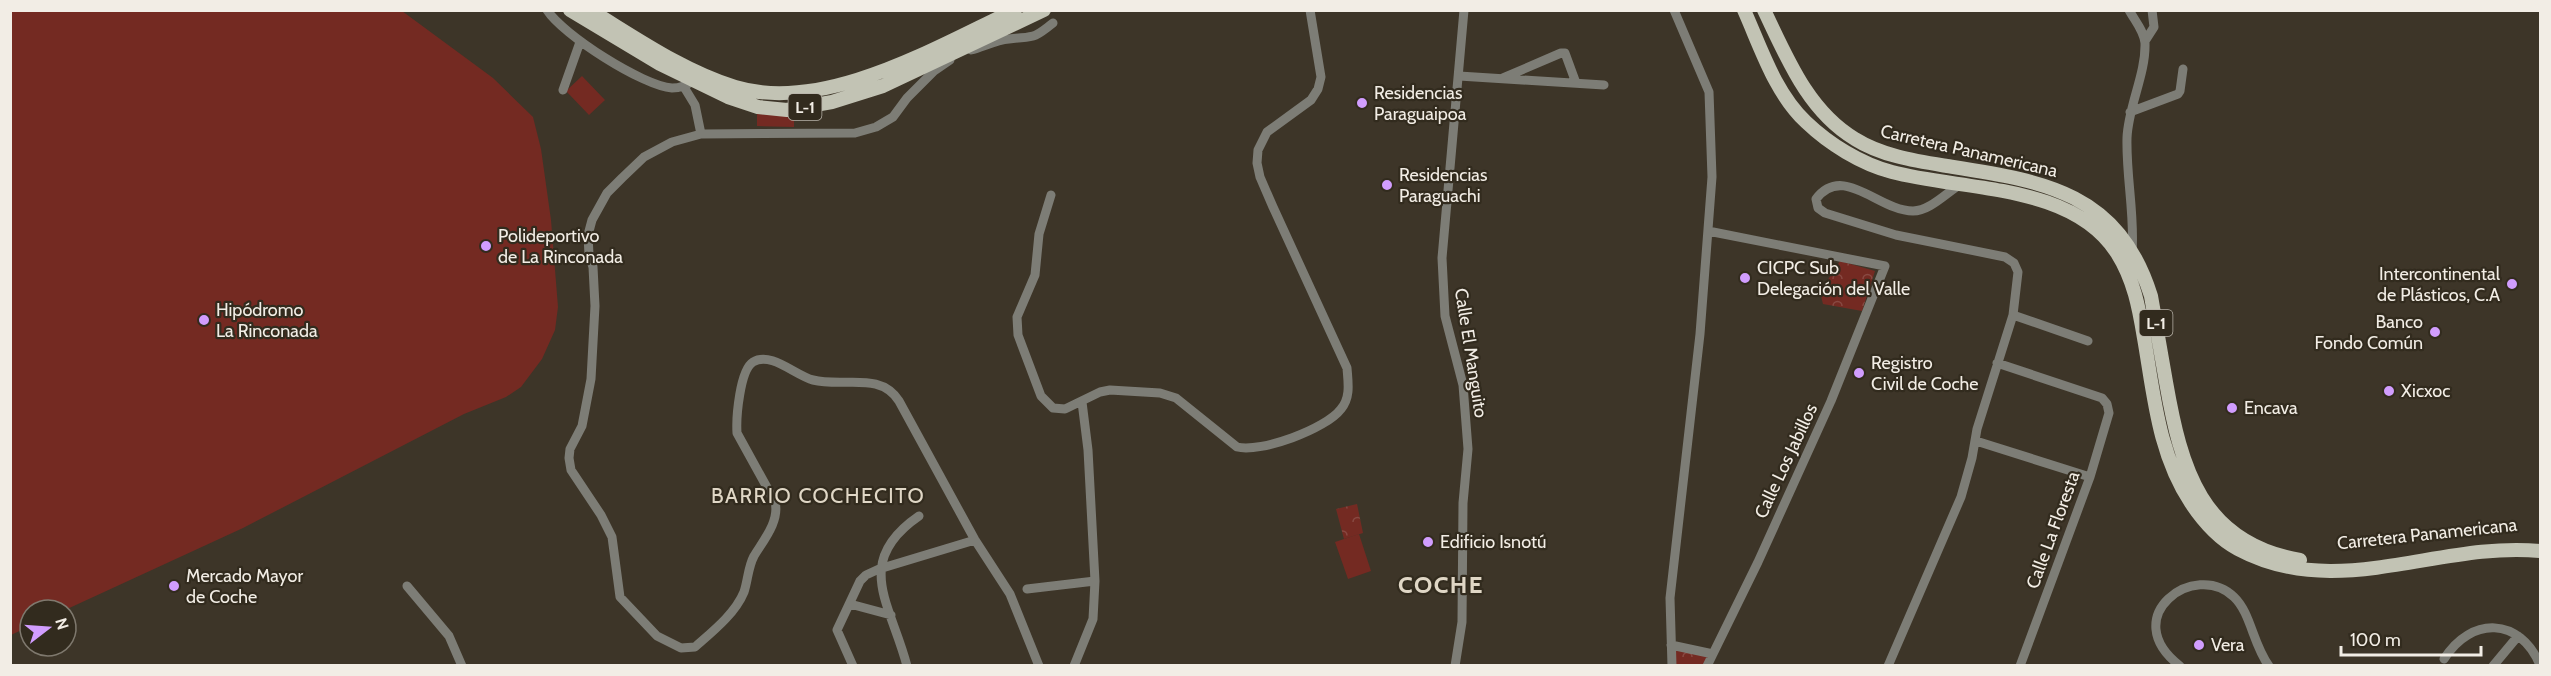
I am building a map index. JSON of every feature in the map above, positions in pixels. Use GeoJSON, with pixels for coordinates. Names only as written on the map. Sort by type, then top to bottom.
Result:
{"type":"FeatureCollection","features":[{"type":"Feature","properties":{"kind":"main road","name":"L-1"},"geometry":{"type":"LineString","coordinates":[[570,10],[689,84],[751,105],[775,110],[832,102],[884,86],[1006,34],[1044,10]]}},
{"type":"Feature","properties":{"kind":"main road","name":"L-1"},"geometry":{"type":"LineString","coordinates":[[590,10],[704,75],[755,92],[789,94],[832,86],[882,70],[1015,10]]}},
{"type":"Feature","properties":{"kind":"main road","name":"Carretera Panamericana"},"geometry":{"type":"LineString","coordinates":[[1744,10],[1784,94],[1805,122],[1827,140],[1852,156],[1890,171],[2008,192],[2055,206],[2094,229],[2116,251],[2132,279],[2137,296],[2157,416],[2175,475],[2202,518],[2234,547],[2251,556],[2291,567],[2344,573],[2491,551],[2522,549],[2541,551]]}},
{"type":"Feature","properties":{"kind":"main road","name":"Carretera Panamericana"},"geometry":{"type":"LineString","coordinates":[[1764,10],[1789,61],[1816,105],[1855,139],[1905,159],[2014,177],[2062,192],[2094,209],[2122,235],[2145,278],[2151,296],[2171,417],[2188,474],[2218,518],[2243,540],[2258,548],[2296,559],[2347,564],[2493,542],[2541,542]]}},
{"type":"Feature","properties":{"kind":"street"},"geometry":{"type":"LineString","coordinates":[[547,10],[580,42],[643,80],[671,88],[689,84],[701,134]]}},
{"type":"Feature","properties":{"kind":"street"},"geometry":{"type":"LineString","coordinates":[[1051,195],[1040,234],[1035,276],[1017,317],[1018,334],[1045,402],[1059,410],[1110,390],[1160,393],[1176,398],[1237,447],[1247,449],[1267,445],[1322,424],[1342,409],[1349,393],[1347,368],[1269,197],[1257,163],[1258,150],[1267,132],[1311,100],[1318,89],[1321,77],[1310,10]]}},
{"type":"Feature","properties":{"kind":"street","name":"Calle El Manguito"},"geometry":{"type":"LineString","coordinates":[[1455,666],[1462,622],[1463,503],[1468,449],[1463,385],[1445,316],[1442,258],[1464,10]]}},
{"type":"Feature","properties":{"kind":"street"},"geometry":{"type":"LineString","coordinates":[[1672,666],[1670,598],[1700,334],[1712,177],[1709,92],[1674,10]]}},
{"type":"Feature","properties":{"kind":"street"},"geometry":{"type":"LineString","coordinates":[[2129,10],[2142,31],[2145,41],[2127,137],[2132,253]]}},
{"type":"Feature","properties":{"kind":"street"},"geometry":{"type":"LineString","coordinates":[[2145,41],[2154,27],[2152,10]]}},
{"type":"Feature","properties":{"kind":"street"},"geometry":{"type":"LineString","coordinates":[[1039,666],[1010,594],[975,540],[892,390],[875,383],[831,384],[810,380],[770,360],[762,359],[748,366],[744,374],[736,422],[737,433],[775,502],[776,514],[764,542],[753,558],[744,592],[727,617],[695,647],[688,649],[657,636],[620,597],[612,537],[601,515],[572,470],[569,459],[582,426],[591,379],[595,306],[593,267],[589,255],[588,236],[598,207],[607,193],[644,157],[672,142],[701,134],[855,133],[876,127],[893,117],[907,98],[934,71],[947,62],[1006,34],[1028,39],[1037,36],[1053,23]]}},
{"type":"Feature","properties":{"kind":"street"},"geometry":{"type":"LineString","coordinates":[[564,90],[580,42]]}},
{"type":"Feature","properties":{"kind":"street"},"geometry":{"type":"LineString","coordinates":[[1500,79],[1565,53],[1576,83]]}},
{"type":"Feature","properties":{"kind":"street"},"geometry":{"type":"LineString","coordinates":[[2130,112],[2178,94],[2183,69]]}},
{"type":"Feature","properties":{"kind":"street"},"geometry":{"type":"LineString","coordinates":[[1459,76],[1604,85]]}},
{"type":"Feature","properties":{"kind":"street"},"geometry":{"type":"LineString","coordinates":[[1888,666],[1961,497],[1977,429],[2013,315],[2018,272],[2014,263],[2005,257],[1896,235],[1825,213],[1818,208],[1816,199],[1823,190],[1835,185],[1853,188],[1874,199],[1913,211],[1929,207],[1961,184]]}},
{"type":"Feature","properties":{"kind":"street","name":"Calle Los Jabillos"},"geometry":{"type":"LineString","coordinates":[[1707,666],[1832,401],[1885,266],[1708,231]]}},
{"type":"Feature","properties":{"kind":"street"},"geometry":{"type":"LineString","coordinates":[[2013,315],[2088,341]]}},
{"type":"Feature","properties":{"kind":"street","name":"Calle La Floresta"},"geometry":{"type":"LineString","coordinates":[[1997,363],[2102,398],[2107,404],[2108,423],[2020,666]]}},
{"type":"Feature","properties":{"kind":"street"},"geometry":{"type":"LineString","coordinates":[[1074,666],[1093,619],[1095,581],[1088,450],[1082,402]]}},
{"type":"Feature","properties":{"kind":"street"},"geometry":{"type":"LineString","coordinates":[[1976,441],[2090,477]]}},
{"type":"Feature","properties":{"kind":"street"},"geometry":{"type":"LineString","coordinates":[[907,666],[879,569],[890,542],[903,527],[919,516]]}},
{"type":"Feature","properties":{"kind":"street"},"geometry":{"type":"LineString","coordinates":[[853,666],[837,632],[863,578],[879,569],[975,540]]}},
{"type":"Feature","properties":{"kind":"street"},"geometry":{"type":"LineString","coordinates":[[1027,589],[1095,581]]}},
{"type":"Feature","properties":{"kind":"street"},"geometry":{"type":"LineString","coordinates":[[2180,666],[2162,649],[2155,629],[2157,617],[2168,599],[2185,588],[2196,585],[2219,588],[2235,598],[2242,607],[2262,656],[2269,666]]}},
{"type":"Feature","properties":{"kind":"street"},"geometry":{"type":"LineString","coordinates":[[407,586],[449,636],[462,666]]}},
{"type":"Feature","properties":{"kind":"street"},"geometry":{"type":"LineString","coordinates":[[850,603],[891,615]]}},
{"type":"Feature","properties":{"kind":"street"},"geometry":{"type":"LineString","coordinates":[[2444,659],[2451,647],[2479,629],[2494,627],[2507,629],[2527,643],[2541,665]]}},
{"type":"Feature","properties":{"kind":"street"},"geometry":{"type":"LineString","coordinates":[[2493,666],[2518,636]]}},
{"type":"Feature","properties":{"kind":"street"},"geometry":{"type":"LineString","coordinates":[[1671,645],[1713,654]]}},
{"type":"Feature","properties":{"kind":"green space","name":"Hipódromo La Rinconada"},"geometry":{"type":"Polygon","coordinates":[[[10,11],[402,11],[493,78],[533,117],[541,149],[551,220],[558,307],[555,330],[542,359],[521,387],[506,397],[464,414],[243,528],[78,604],[78,598],[18,598],[18,632],[11,635],[10,11]]]}},
{"type":"Feature","properties":{"kind":"green space"},"geometry":{"type":"Polygon","coordinates":[[[582,76],[605,100],[589,115],[566,91],[582,76]]]}},
{"type":"Feature","properties":{"kind":"green space"},"geometry":{"type":"Polygon","coordinates":[[[757,114],[794,115],[794,127],[757,126],[757,114]]]}},
{"type":"Feature","properties":{"kind":"green space"},"geometry":{"type":"Polygon","coordinates":[[[1840,261],[1875,271],[1862,311],[1823,304],[1820,292],[1840,261]]]}},
{"type":"Feature","properties":{"kind":"green space"},"geometry":{"type":"Polygon","coordinates":[[[1357,504],[1363,533],[1344,539],[1336,509],[1357,504]]]}},
{"type":"Feature","properties":{"kind":"green space"},"geometry":{"type":"Polygon","coordinates":[[[1359,534],[1371,571],[1348,579],[1335,542],[1359,534]]]}},
{"type":"Feature","properties":{"kind":"green space"},"geometry":{"type":"Polygon","coordinates":[[[1673,647],[1710,655],[1704,665],[1674,665],[1673,647]]]}},
{"type":"Feature","properties":{"kind":"place","name":"Residencias Paraguaipoa"},"geometry":{"type":"Point","coordinates":[1362,103]}},
{"type":"Feature","properties":{"kind":"place","name":"Residencias Paraguachi"},"geometry":{"type":"Point","coordinates":[1387,185]}},
{"type":"Feature","properties":{"kind":"place","name":"Polideportivo de La Rinconada"},"geometry":{"type":"Point","coordinates":[486,246]}},
{"type":"Feature","properties":{"kind":"place","name":"CICPC Sub Delegación del Valle"},"geometry":{"type":"Point","coordinates":[1745,278]}},
{"type":"Feature","properties":{"kind":"place","name":"Intercontinental de Plásticos, C.A"},"geometry":{"type":"Point","coordinates":[2512,284]}},
{"type":"Feature","properties":{"kind":"place","name":"Hipódromo La Rinconada"},"geometry":{"type":"Point","coordinates":[204,320]}},
{"type":"Feature","properties":{"kind":"place","name":"Banco Fondo Común"},"geometry":{"type":"Point","coordinates":[2435,332]}},
{"type":"Feature","properties":{"kind":"place","name":"Registro Civil de Coche"},"geometry":{"type":"Point","coordinates":[1859,373]}},
{"type":"Feature","properties":{"kind":"place","name":"Xicxoc"},"geometry":{"type":"Point","coordinates":[2389,391]}},
{"type":"Feature","properties":{"kind":"place","name":"Encava"},"geometry":{"type":"Point","coordinates":[2232,408]}},
{"type":"Feature","properties":{"kind":"place","name":"Edificio Isnotú"},"geometry":{"type":"Point","coordinates":[1428,542]}},
{"type":"Feature","properties":{"kind":"place","name":"Mercado Mayor de Coche"},"geometry":{"type":"Point","coordinates":[174,586]}},
{"type":"Feature","properties":{"kind":"place","name":"Vera"},"geometry":{"type":"Point","coordinates":[2199,645]}},
{"type":"Feature","properties":{"kind":"district","name":"BARRIO COCHECITO"},"geometry":{"type":"Point","coordinates":[818,495]}},
{"type":"Feature","properties":{"kind":"district","name":"COCHE"},"geometry":{"type":"Point","coordinates":[1441,584]}}]}
